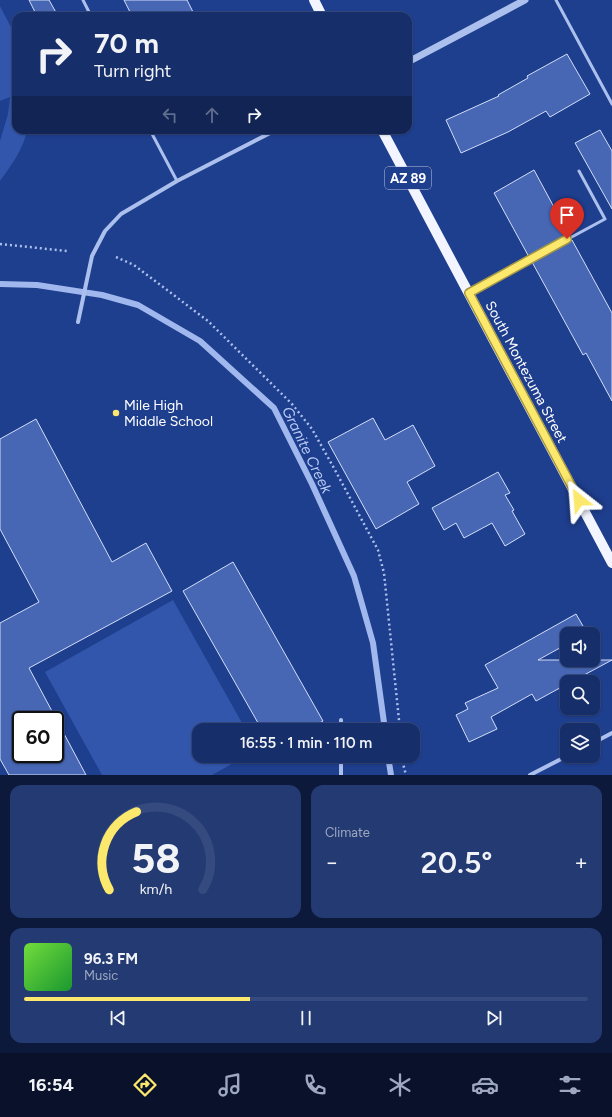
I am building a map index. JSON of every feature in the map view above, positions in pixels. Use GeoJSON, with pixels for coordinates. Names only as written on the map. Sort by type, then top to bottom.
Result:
{"type":"FeatureCollection","features":[{"type":"Feature","properties":{"kind":"main road"},"geometry":{"type":"LineString","coordinates":[[314,0],[320,12]]}},
{"type":"Feature","properties":{"kind":"main road","name":"South Montezuma Street"},"geometry":{"type":"LineString","coordinates":[[384,134],[612,563]]}},
{"type":"Feature","properties":{"kind":"street"},"geometry":{"type":"LineString","coordinates":[[412,60],[525,0]]}},
{"type":"Feature","properties":{"kind":"street"},"geometry":{"type":"LineString","coordinates":[[78,322],[92,256],[105,231],[121,214],[177,181],[268,134]]}},
{"type":"Feature","properties":{"kind":"street"},"geometry":{"type":"LineString","coordinates":[[600,739],[612,733]]}},
{"type":"Feature","properties":{"kind":"street"},"geometry":{"type":"LineString","coordinates":[[530,775],[560,760]]}},
{"type":"Feature","properties":{"kind":"street"},"geometry":{"type":"LineString","coordinates":[[341,763],[341,775]]}},
{"type":"Feature","properties":{"kind":"lane"},"geometry":{"type":"LineString","coordinates":[[83,0],[89,12]]}},
{"type":"Feature","properties":{"kind":"lane"},"geometry":{"type":"LineString","coordinates":[[556,0],[612,104]]}},
{"type":"Feature","properties":{"kind":"lane"},"geometry":{"type":"LineString","coordinates":[[152,134],[177,181]]}},
{"type":"Feature","properties":{"kind":"lane"},"geometry":{"type":"LineString","coordinates":[[469,293],[605,219],[579,171]]}},
{"type":"Feature","properties":{"kind":"path"},"geometry":{"type":"LineString","coordinates":[[0,244],[67,250]]}},
{"type":"Feature","properties":{"kind":"path"},"geometry":{"type":"LineString","coordinates":[[116,257],[134,265],[208,321],[292,404],[312,429],[378,550],[384,573],[399,723]]}},
{"type":"Feature","properties":{"kind":"path"},"geometry":{"type":"LineString","coordinates":[[403,763],[406,775]]}},
{"type":"Feature","properties":{"kind":"shaded area"},"geometry":{"type":"Polygon","coordinates":[[[0,6],[12,29],[12,134],[26,134],[13,163],[0,181],[0,141],[8,114],[10,97],[0,101],[0,6]]]}},
{"type":"Feature","properties":{"kind":"shaded area"},"geometry":{"type":"Polygon","coordinates":[[[173,600],[242,723],[192,723],[192,763],[233,763],[212,775],[102,775],[45,672],[173,600]]]}},
{"type":"Feature","properties":{"kind":"building"},"geometry":{"type":"Polygon","coordinates":[[[29,0],[49,0],[56,12],[35,12],[29,0]]]}},
{"type":"Feature","properties":{"kind":"building"},"geometry":{"type":"Polygon","coordinates":[[[124,0],[187,0],[193,12],[130,12],[124,0]]]}},
{"type":"Feature","properties":{"kind":"building"},"geometry":{"type":"Polygon","coordinates":[[[567,54],[590,94],[550,117],[546,111],[508,132],[461,153],[446,120],[499,96],[498,95],[528,78],[527,76],[567,54]]]}},
{"type":"Feature","properties":{"kind":"building"},"geometry":{"type":"Polygon","coordinates":[[[600,130],[612,151],[612,209],[575,143],[600,130]]]}},
{"type":"Feature","properties":{"kind":"building"},"geometry":{"type":"Polygon","coordinates":[[[534,170],[569,235],[529,257],[494,193],[534,170]]]}},
{"type":"Feature","properties":{"kind":"building"},"geometry":{"type":"Polygon","coordinates":[[[572,240],[612,313],[612,401],[586,353],[583,355],[532,262],[572,240]]]}},
{"type":"Feature","properties":{"kind":"building"},"geometry":{"type":"Polygon","coordinates":[[[373,418],[385,440],[413,425],[435,466],[407,482],[419,504],[376,529],[328,442],[373,418]]]}},
{"type":"Feature","properties":{"kind":"building"},"geometry":{"type":"Polygon","coordinates":[[[36,419],[112,562],[146,543],[172,591],[29,668],[52,711],[12,711],[12,763],[64,763],[64,734],[86,775],[9,775],[0,759],[0,623],[39,602],[0,529],[0,439],[36,419]]]}},
{"type":"Feature","properties":{"kind":"building"},"geometry":{"type":"Polygon","coordinates":[[[498,472],[510,493],[505,495],[525,534],[505,546],[492,523],[464,538],[456,523],[444,530],[432,508],[498,472]]]}},
{"type":"Feature","properties":{"kind":"building"},"geometry":{"type":"Polygon","coordinates":[[[233,562],[323,721],[319,723],[258,723],[183,591],[233,562]]]}},
{"type":"Feature","properties":{"kind":"building"},"geometry":{"type":"Polygon","coordinates":[[[576,614],[584,627],[560,627],[560,648],[538,660],[560,660],[560,667],[599,667],[584,675],[560,675],[560,688],[536,701],[532,694],[491,717],[497,729],[469,742],[456,715],[468,709],[465,703],[498,688],[485,665],[576,614]]]}},
{"type":"Feature","properties":{"kind":"building"},"geometry":{"type":"Polygon","coordinates":[[[600,660],[612,660],[600,666],[600,660]]]}},
{"type":"Feature","properties":{"kind":"waterway","name":"Granite Creek"},"geometry":{"type":"LineString","coordinates":[[0,284],[37,285],[102,295],[138,305],[200,341],[274,408],[312,484],[354,576],[373,643],[384,723]]}},
{"type":"Feature","properties":{"kind":"waterway","name":"Granite Creek"},"geometry":{"type":"LineString","coordinates":[[389,763],[391,775]]}},
{"type":"Feature","properties":{"kind":"place","name":"Mile High Middle School"},"geometry":{"type":"Point","coordinates":[116,413]}},
{"type":"Feature","properties":{"kind":"route"},"geometry":{"type":"LineString","coordinates":[[567,239],[469,293],[579,500]]}}]}
